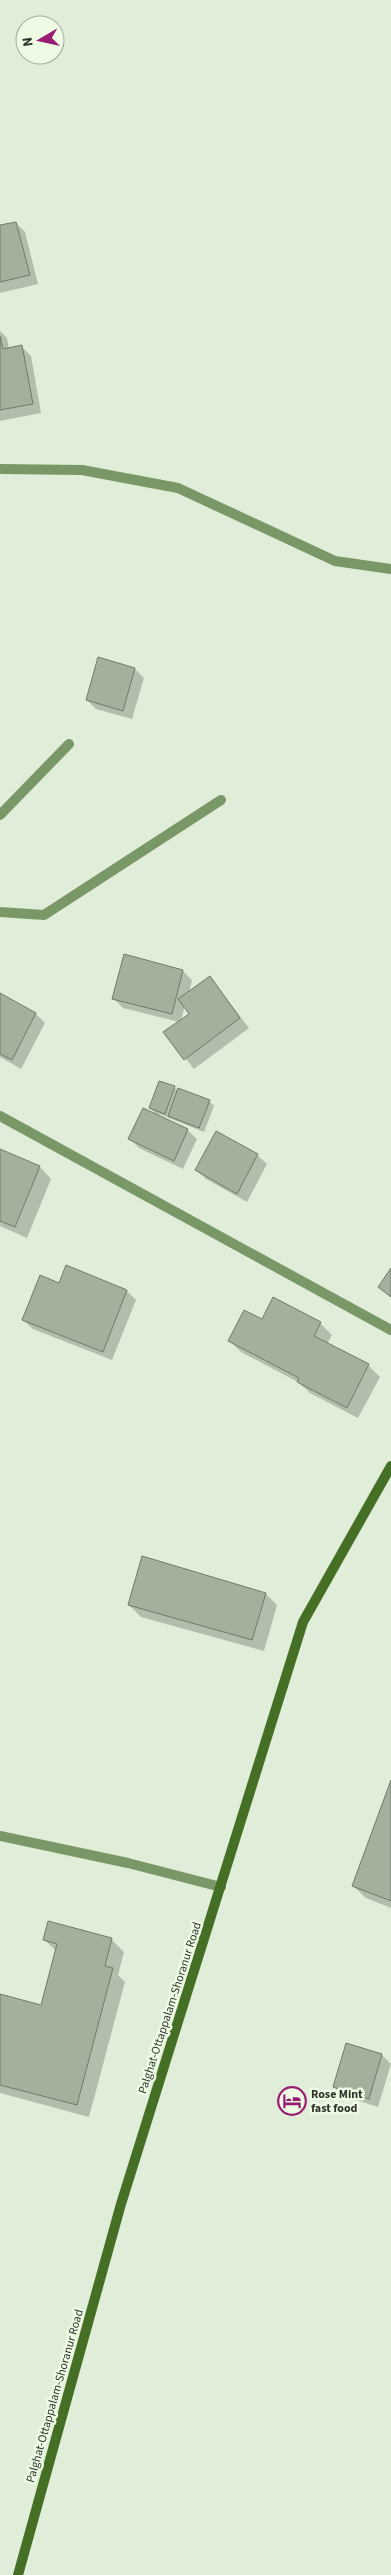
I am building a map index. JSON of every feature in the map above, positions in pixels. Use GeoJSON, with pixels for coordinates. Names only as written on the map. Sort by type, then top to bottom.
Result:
{"type":"FeatureCollection","features":[{"type":"Feature","properties":{"kind":"main road","name":"Palghat-Ottappalam-Shoranur Road"},"geometry":{"type":"LineString","coordinates":[[18,2575],[122,2204],[303,1622],[391,1466]]}},
{"type":"Feature","properties":{"kind":"street"},"geometry":{"type":"LineString","coordinates":[[0,470],[82,470],[178,488],[334,561],[391,568]]}},
{"type":"Feature","properties":{"kind":"street"},"geometry":{"type":"LineString","coordinates":[[0,815],[70,744]]}},
{"type":"Feature","properties":{"kind":"street"},"geometry":{"type":"LineString","coordinates":[[0,912],[44,915],[221,800]]}},
{"type":"Feature","properties":{"kind":"street"},"geometry":{"type":"LineString","coordinates":[[0,1116],[391,1330]]}},
{"type":"Feature","properties":{"kind":"street"},"geometry":{"type":"LineString","coordinates":[[0,1836],[128,1862],[221,1887]]}},
{"type":"Feature","properties":{"kind":"building"},"geometry":{"type":"Polygon","coordinates":[[[16,222],[30,275],[0,282],[0,225],[16,222]]]}},
{"type":"Feature","properties":{"kind":"building"},"geometry":{"type":"Polygon","coordinates":[[[0,336],[3,349],[22,345],[33,404],[0,410],[0,336]]]}},
{"type":"Feature","properties":{"kind":"building"},"geometry":{"type":"Polygon","coordinates":[[[98,657],[135,668],[123,711],[86,700],[98,657]]]}},
{"type":"Feature","properties":{"kind":"building"},"geometry":{"type":"Polygon","coordinates":[[[124,954],[183,970],[172,1014],[112,999],[124,954]]]}},
{"type":"Feature","properties":{"kind":"building"},"geometry":{"type":"Polygon","coordinates":[[[210,976],[240,1018],[184,1060],[163,1032],[189,1014],[178,999],[210,976]]]}},
{"type":"Feature","properties":{"kind":"building"},"geometry":{"type":"Polygon","coordinates":[[[0,993],[36,1013],[12,1060],[0,1054],[0,993]]]}},
{"type":"Feature","properties":{"kind":"building"},"geometry":{"type":"Polygon","coordinates":[[[159,1081],[175,1086],[165,1114],[149,1108],[159,1081]]]}},
{"type":"Feature","properties":{"kind":"building"},"geometry":{"type":"Polygon","coordinates":[[[178,1088],[210,1100],[199,1128],[168,1116],[178,1088]]]}},
{"type":"Feature","properties":{"kind":"building"},"geometry":{"type":"Polygon","coordinates":[[[143,1108],[188,1129],[174,1161],[128,1139],[143,1108]]]}},
{"type":"Feature","properties":{"kind":"building"},"geometry":{"type":"Polygon","coordinates":[[[216,1131],[258,1154],[237,1194],[195,1170],[216,1131]]]}},
{"type":"Feature","properties":{"kind":"building"},"geometry":{"type":"Polygon","coordinates":[[[0,1149],[40,1166],[15,1227],[0,1221],[0,1149]]]}},
{"type":"Feature","properties":{"kind":"building"},"geometry":{"type":"Polygon","coordinates":[[[66,1265],[127,1290],[103,1352],[22,1320],[40,1275],[59,1283],[66,1265]]]}},
{"type":"Feature","properties":{"kind":"building"},"geometry":{"type":"Polygon","coordinates":[[[391,1268],[391,1297],[378,1287],[391,1268]]]}},
{"type":"Feature","properties":{"kind":"building"},"geometry":{"type":"Polygon","coordinates":[[[273,1297],[321,1322],[314,1336],[369,1364],[347,1408],[297,1382],[299,1378],[228,1341],[244,1310],[262,1319],[273,1297]]]}},
{"type":"Feature","properties":{"kind":"building"},"geometry":{"type":"Polygon","coordinates":[[[142,1556],[266,1593],[252,1640],[128,1605],[142,1556]]]}},
{"type":"Feature","properties":{"kind":"building"},"geometry":{"type":"Polygon","coordinates":[[[391,1780],[391,1901],[352,1886],[391,1780]]]}},
{"type":"Feature","properties":{"kind":"building"},"geometry":{"type":"Polygon","coordinates":[[[48,1921],[112,1938],[105,1966],[113,1968],[77,2105],[0,2085],[0,1994],[41,2005],[57,1944],[43,1940],[48,1921]]]}},
{"type":"Feature","properties":{"kind":"building"},"geometry":{"type":"Polygon","coordinates":[[[346,2043],[382,2054],[369,2099],[333,2087],[346,2043]]]}},
{"type":"Feature","properties":{"kind":"place","name":"Rose Mint fast food"},"geometry":{"type":"Point","coordinates":[292,2101]}}]}
